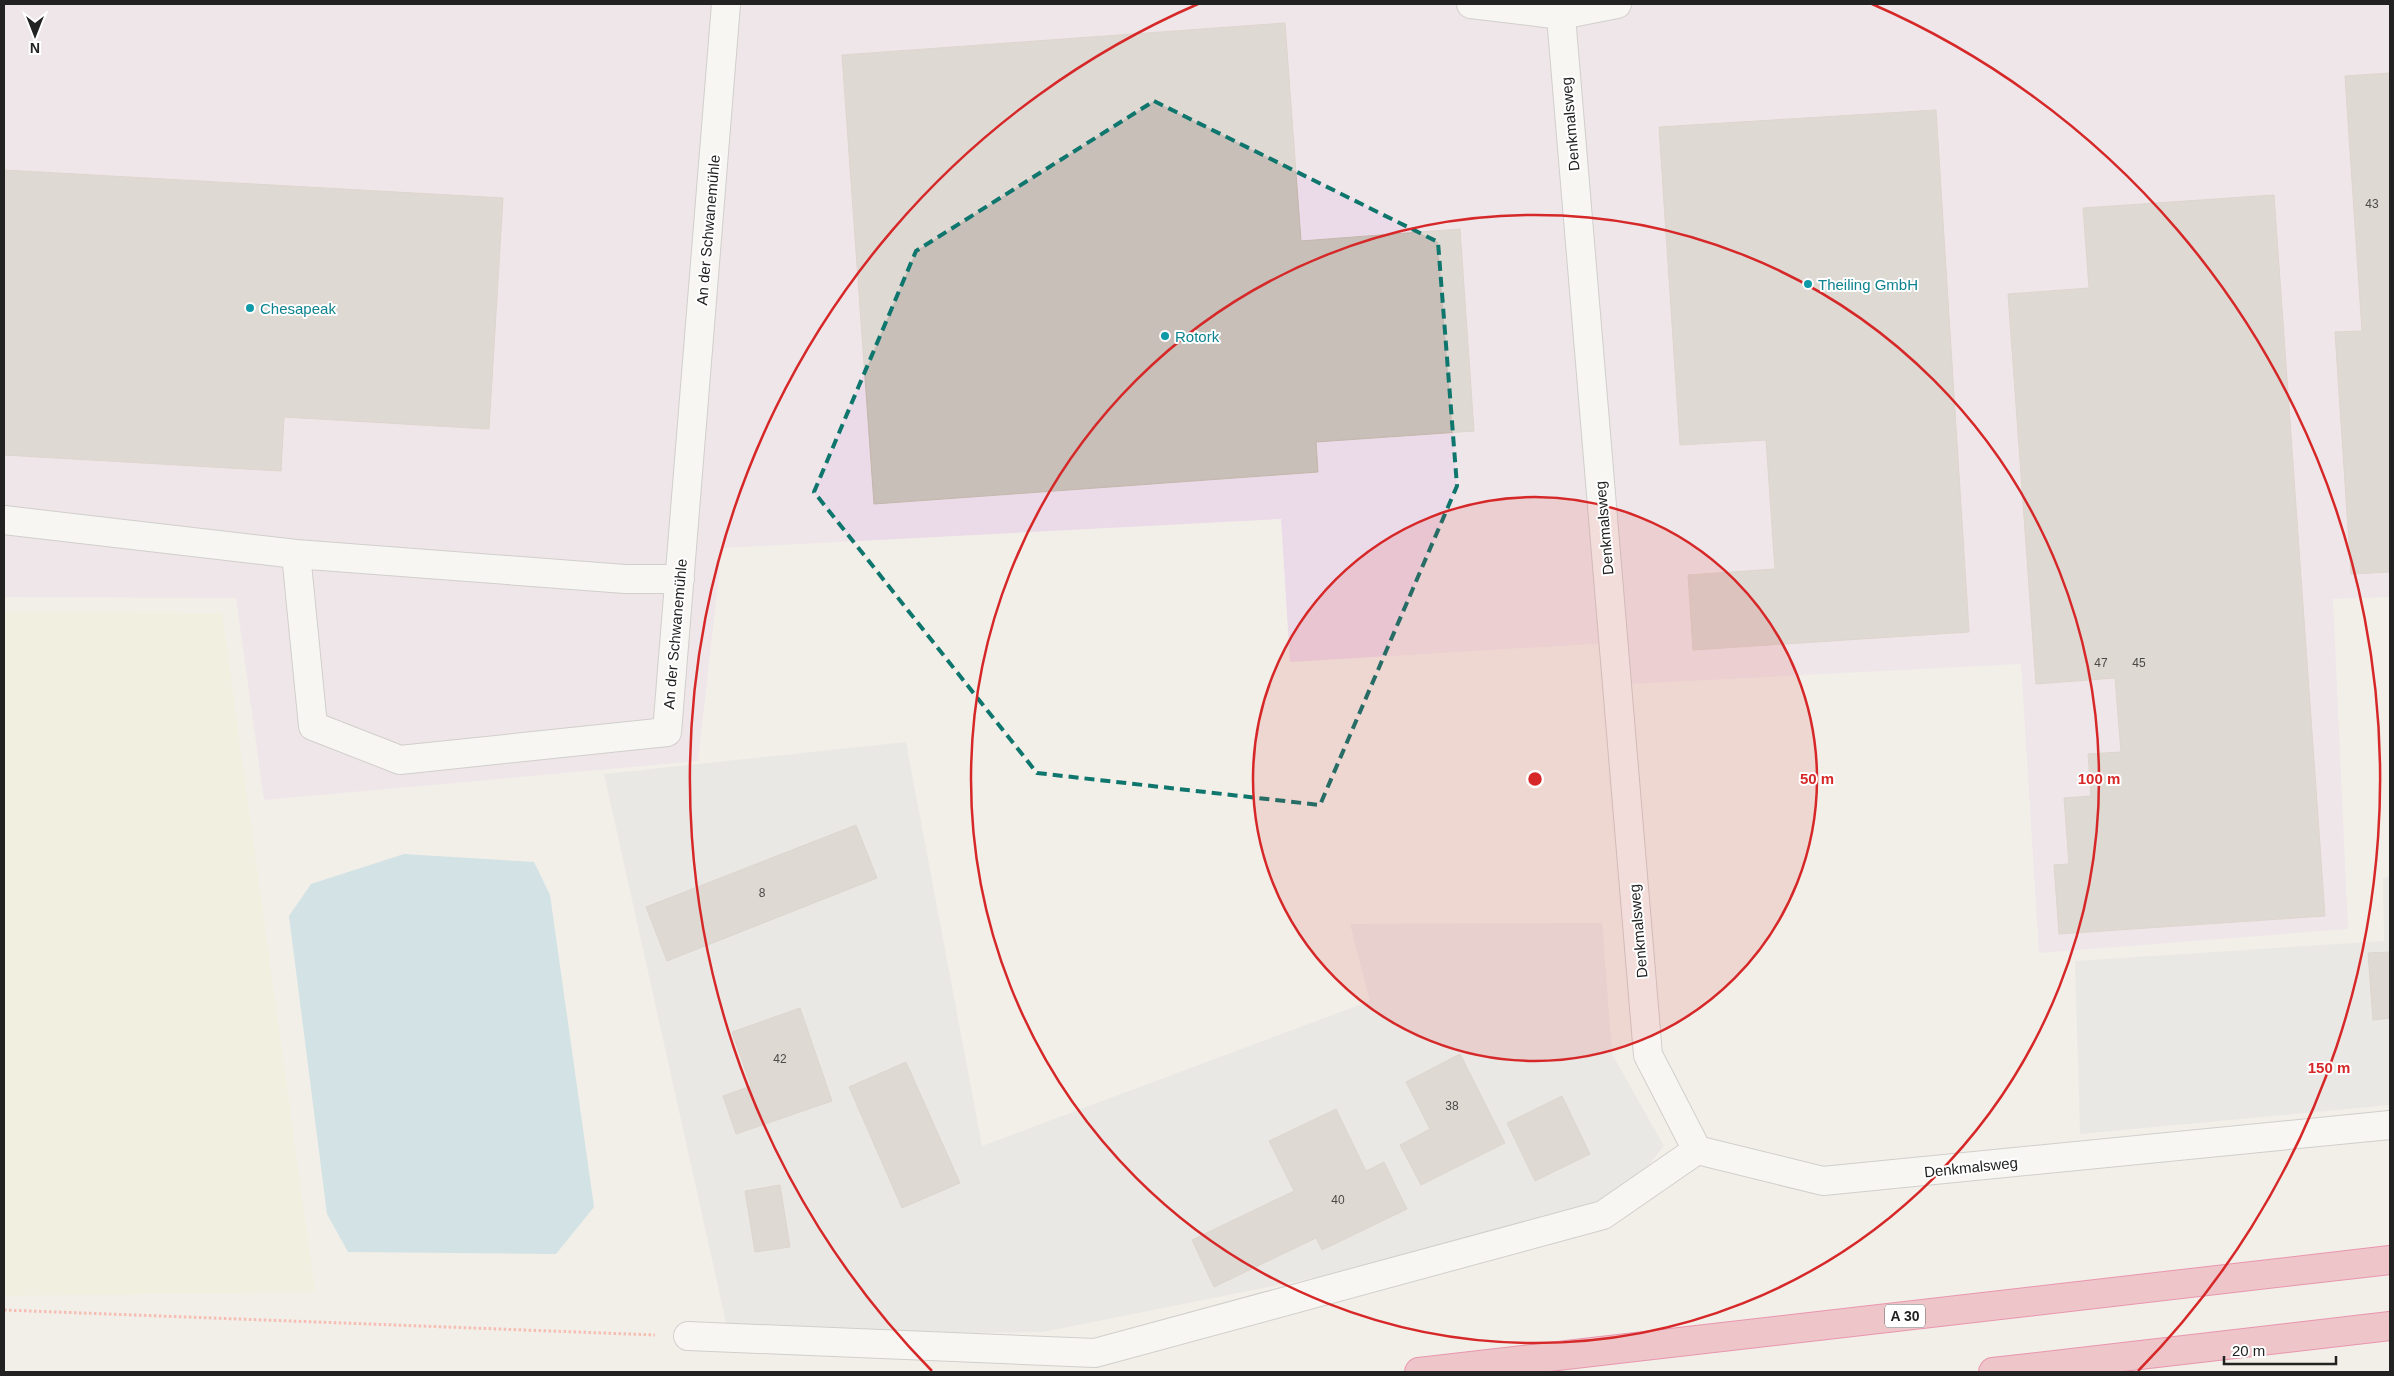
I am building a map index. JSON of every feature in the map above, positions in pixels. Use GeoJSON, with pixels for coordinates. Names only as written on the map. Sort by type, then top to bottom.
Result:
{"type":"FeatureCollection","features":[{"type":"Feature","properties":{"kind":"highway","name":"A 30"},"geometry":{"type":"LineString","coordinates":[[1419,1372],[2390,1260]]}},
{"type":"Feature","properties":{"kind":"highway"},"geometry":{"type":"LineString","coordinates":[[1993,1372],[2390,1326]]}},
{"type":"Feature","properties":{"kind":"street","name":"An der Schwanemühle"},"geometry":{"type":"LineString","coordinates":[[296,554],[313,726],[400,760],[667,732],[726,4]]}},
{"type":"Feature","properties":{"kind":"street"},"geometry":{"type":"LineString","coordinates":[[1472,4],[1560,9],[1617,4]]}},
{"type":"Feature","properties":{"kind":"street","name":"Denkmalsweg"},"geometry":{"type":"LineString","coordinates":[[1560,9],[1648,1055],[1697,1150],[1823,1182],[2390,1125]]}},
{"type":"Feature","properties":{"kind":"street"},"geometry":{"type":"LineString","coordinates":[[4,520],[296,554],[625,580],[680,580]]}},
{"type":"Feature","properties":{"kind":"street"},"geometry":{"type":"LineString","coordinates":[[688,1336],[1095,1353],[1603,1215],[1697,1150]]}},
{"type":"Feature","properties":{"kind":"path"},"geometry":{"type":"LineString","coordinates":[[4,1310],[688,1336]]}},
{"type":"Feature","properties":{"kind":"highlighted area"},"geometry":{"type":"Polygon","coordinates":[[[1154,101],[1438,242],[1457,486],[1320,805],[1037,773],[814,492],[916,251],[1154,101]]]}},
{"type":"Feature","properties":{"kind":"shaded area"},"geometry":{"type":"Polygon","coordinates":[[[4,4],[2390,4],[2390,597],[2333,599],[2348,929],[2039,953],[2021,664],[1627,684],[1624,642],[1290,662],[1281,519],[722,548],[698,761],[264,800],[236,598],[4,597],[4,4]]]}},
{"type":"Feature","properties":{"kind":"shaded area"},"geometry":{"type":"Polygon","coordinates":[[[906,742],[982,1146],[1370,1001],[1350,924],[1602,923],[1612,1054],[1664,1146],[1620,1200],[1393,1262],[1043,1332],[729,1336],[604,774],[906,742]]]}},
{"type":"Feature","properties":{"kind":"shaded area"},"geometry":{"type":"Polygon","coordinates":[[[2390,877],[2390,1105],[2080,1134],[2075,961],[2384,941],[2383,878],[2390,877]]]}},
{"type":"Feature","properties":{"kind":"green space"},"geometry":{"type":"Polygon","coordinates":[[[4,612],[222,613],[315,1292],[4,1296],[4,612]]]}},
{"type":"Feature","properties":{"kind":"water"},"geometry":{"type":"Polygon","coordinates":[[[404,854],[534,862],[550,895],[594,1207],[556,1254],[348,1252],[327,1214],[289,916],[311,884],[404,854]]]}},
{"type":"Feature","properties":{"kind":"building","name":"Rotork"},"geometry":{"type":"Polygon","coordinates":[[[1285,23],[1301,241],[1460,229],[1474,431],[1316,442],[1318,472],[874,504],[842,55],[1285,23]]]}},
{"type":"Feature","properties":{"kind":"building"},"geometry":{"type":"Polygon","coordinates":[[[2390,73],[2390,572],[2351,574],[2335,332],[2362,331],[2345,76],[2390,73]]]}},
{"type":"Feature","properties":{"kind":"building","name":"Theiling GmbH"},"geometry":{"type":"Polygon","coordinates":[[[1936,110],[1969,632],[1693,650],[1688,575],[1775,569],[1766,440],[1680,445],[1659,127],[1936,110]]]}},
{"type":"Feature","properties":{"kind":"building","name":"Chesapeak"},"geometry":{"type":"Polygon","coordinates":[[[4,170],[503,198],[489,429],[284,417],[281,471],[4,455],[4,170]]]}},
{"type":"Feature","properties":{"kind":"building"},"geometry":{"type":"Polygon","coordinates":[[[2274,195],[2325,916],[2059,934],[2054,865],[2069,864],[2064,798],[2091,796],[2088,754],[2121,752],[2115,678],[2036,684],[2008,294],[2089,288],[2083,208],[2274,195]]]}},
{"type":"Feature","properties":{"kind":"building"},"geometry":{"type":"Polygon","coordinates":[[[856,825],[877,878],[667,961],[646,907],[856,825]]]}},
{"type":"Feature","properties":{"kind":"building"},"geometry":{"type":"Polygon","coordinates":[[[2390,952],[2390,1018],[2373,1020],[2368,953],[2390,952]]]}},
{"type":"Feature","properties":{"kind":"building"},"geometry":{"type":"Polygon","coordinates":[[[800,1008],[832,1101],[736,1134],[723,1096],[751,1086],[732,1032],[800,1008]]]}},
{"type":"Feature","properties":{"kind":"building"},"geometry":{"type":"Polygon","coordinates":[[[1460,1054],[1505,1143],[1421,1185],[1400,1145],[1430,1129],[1406,1082],[1460,1054]]]}},
{"type":"Feature","properties":{"kind":"building"},"geometry":{"type":"Polygon","coordinates":[[[906,1062],[960,1183],[902,1208],[849,1087],[906,1062]]]}},
{"type":"Feature","properties":{"kind":"building"},"geometry":{"type":"Polygon","coordinates":[[[1562,1096],[1590,1154],[1535,1181],[1507,1123],[1562,1096]]]}},
{"type":"Feature","properties":{"kind":"building"},"geometry":{"type":"Polygon","coordinates":[[[1336,1109],[1366,1171],[1384,1162],[1407,1209],[1322,1250],[1316,1238],[1214,1287],[1192,1240],[1294,1191],[1269,1141],[1336,1109]]]}},
{"type":"Feature","properties":{"kind":"building"},"geometry":{"type":"Polygon","coordinates":[[[780,1185],[790,1247],[755,1252],[745,1191],[780,1185]]]}},
{"type":"Feature","properties":{"kind":"place","name":"Theiling GmbH"},"geometry":{"type":"Point","coordinates":[1808,284]}},
{"type":"Feature","properties":{"kind":"place","name":"Chesapeak"},"geometry":{"type":"Point","coordinates":[250,308]}},
{"type":"Feature","properties":{"kind":"place","name":"Rotork"},"geometry":{"type":"Point","coordinates":[1165,336]}}]}
